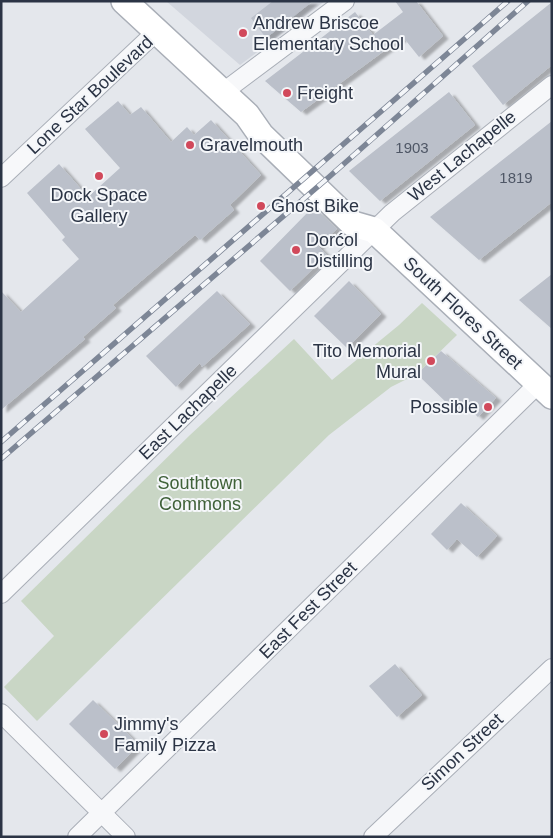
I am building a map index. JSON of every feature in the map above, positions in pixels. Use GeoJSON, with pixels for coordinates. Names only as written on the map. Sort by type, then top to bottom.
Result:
{"type":"FeatureCollection","features":[{"type":"Feature","properties":{"kind":"main road","name":"South Flores Street"},"geometry":{"type":"LineString","coordinates":[[124,1],[247,115],[272,125],[329,177],[366,212],[374,230],[545,389]]}},
{"type":"Feature","properties":{"kind":"street"},"geometry":{"type":"LineString","coordinates":[[222,93],[345,1]]}},
{"type":"Feature","properties":{"kind":"street","name":"Lone Star Boulevard"},"geometry":{"type":"LineString","coordinates":[[1,178],[156,32]]}},
{"type":"Feature","properties":{"kind":"street","name":"West Lachapelle"},"geometry":{"type":"LineString","coordinates":[[374,230],[401,205],[552,85]]}},
{"type":"Feature","properties":{"kind":"street","name":"East Lachapelle"},"geometry":{"type":"LineString","coordinates":[[1,594],[374,230]]}},
{"type":"Feature","properties":{"kind":"street","name":"East Fest Street"},"geometry":{"type":"LineString","coordinates":[[77,837],[545,389]]}},
{"type":"Feature","properties":{"kind":"street","name":"Simon Street"},"geometry":{"type":"LineString","coordinates":[[373,837],[552,668]]}},
{"type":"Feature","properties":{"kind":"street"},"geometry":{"type":"LineString","coordinates":[[1,713],[126,837]]}},
{"type":"Feature","properties":{"kind":"shaded area","name":"Andrew Briscoe Elementary School"},"geometry":{"type":"Polygon","coordinates":[[[166,1],[325,1],[240,65],[166,1]]]}},
{"type":"Feature","properties":{"kind":"green space","name":"Southtown Commons"},"geometry":{"type":"Polygon","coordinates":[[[422,303],[457,335],[417,374],[391,387],[329,435],[37,721],[4,687],[54,636],[21,601],[190,435],[294,339],[332,380],[399,325],[422,303]]]}},
{"type":"Feature","properties":{"kind":"building"},"geometry":{"type":"Polygon","coordinates":[[[273,1],[313,1],[266,38],[251,18],[273,1]]]}},
{"type":"Feature","properties":{"kind":"building"},"geometry":{"type":"Polygon","coordinates":[[[395,1],[416,1],[443,36],[419,57],[403,37],[301,112],[265,81],[355,12],[373,35],[403,12],[395,1]]]}},
{"type":"Feature","properties":{"kind":"building"},"geometry":{"type":"Polygon","coordinates":[[[552,2],[552,65],[503,105],[472,66],[552,2]]]}},
{"type":"Feature","properties":{"kind":"building"},"geometry":{"type":"Polygon","coordinates":[[[449,92],[475,125],[380,201],[349,171],[449,92]]]}},
{"type":"Feature","properties":{"kind":"building"},"geometry":{"type":"Polygon","coordinates":[[[118,101],[130,115],[141,107],[171,142],[187,127],[194,135],[211,120],[261,175],[230,205],[234,210],[200,240],[195,235],[113,305],[116,308],[83,337],[85,339],[1,410],[1,291],[21,312],[79,259],[62,240],[65,237],[27,193],[59,164],[88,197],[120,168],[85,129],[118,101]]]}},
{"type":"Feature","properties":{"kind":"building"},"geometry":{"type":"Polygon","coordinates":[[[552,121],[552,202],[479,260],[430,217],[552,121]]]}},
{"type":"Feature","properties":{"kind":"building","name":"Dorćol Distilling"},"geometry":{"type":"Polygon","coordinates":[[[311,209],[314,214],[317,210],[337,229],[318,246],[327,255],[290,291],[260,261],[311,209]]]}},
{"type":"Feature","properties":{"kind":"building"},"geometry":{"type":"Polygon","coordinates":[[[552,274],[552,329],[519,300],[552,274]]]}},
{"type":"Feature","properties":{"kind":"building"},"geometry":{"type":"Polygon","coordinates":[[[349,281],[381,314],[347,348],[314,316],[349,281]]]}},
{"type":"Feature","properties":{"kind":"building"},"geometry":{"type":"Polygon","coordinates":[[[217,291],[250,324],[202,367],[200,363],[176,387],[146,356],[217,291]]]}},
{"type":"Feature","properties":{"kind":"building"},"geometry":{"type":"Polygon","coordinates":[[[441,351],[496,398],[478,417],[460,400],[452,408],[417,374],[441,351]]]}},
{"type":"Feature","properties":{"kind":"building"},"geometry":{"type":"Polygon","coordinates":[[[461,503],[497,536],[477,557],[457,539],[447,550],[431,534],[461,503]]]}},
{"type":"Feature","properties":{"kind":"building"},"geometry":{"type":"Polygon","coordinates":[[[395,664],[422,695],[397,717],[369,686],[395,664]]]}},
{"type":"Feature","properties":{"kind":"building","name":"Jimmy's Family Pizza"},"geometry":{"type":"Polygon","coordinates":[[[93,700],[139,745],[115,769],[69,724],[93,700]]]}},
{"type":"Feature","properties":{"kind":"railway"},"geometry":{"type":"LineString","coordinates":[[1,442],[508,1]]}},
{"type":"Feature","properties":{"kind":"railway"},"geometry":{"type":"LineString","coordinates":[[1,459],[329,177],[528,1]]}},
{"type":"Feature","properties":{"kind":"place","name":"Andrew Briscoe Elementary School"},"geometry":{"type":"Point","coordinates":[243,33]}},
{"type":"Feature","properties":{"kind":"place","name":"Freight"},"geometry":{"type":"Point","coordinates":[287,93]}},
{"type":"Feature","properties":{"kind":"place","name":"Gravelmouth"},"geometry":{"type":"Point","coordinates":[190,145]}},
{"type":"Feature","properties":{"kind":"place","name":"Dock Space Gallery"},"geometry":{"type":"Point","coordinates":[99,176]}},
{"type":"Feature","properties":{"kind":"place","name":"Ghost Bike"},"geometry":{"type":"Point","coordinates":[261,206]}},
{"type":"Feature","properties":{"kind":"place","name":"Dorćol Distilling"},"geometry":{"type":"Point","coordinates":[296,250]}},
{"type":"Feature","properties":{"kind":"place","name":"Tito Memorial Mural"},"geometry":{"type":"Point","coordinates":[431,361]}},
{"type":"Feature","properties":{"kind":"place","name":"Possible"},"geometry":{"type":"Point","coordinates":[488,407]}},
{"type":"Feature","properties":{"kind":"place","name":"Jimmy's Family Pizza"},"geometry":{"type":"Point","coordinates":[104,734]}}]}
